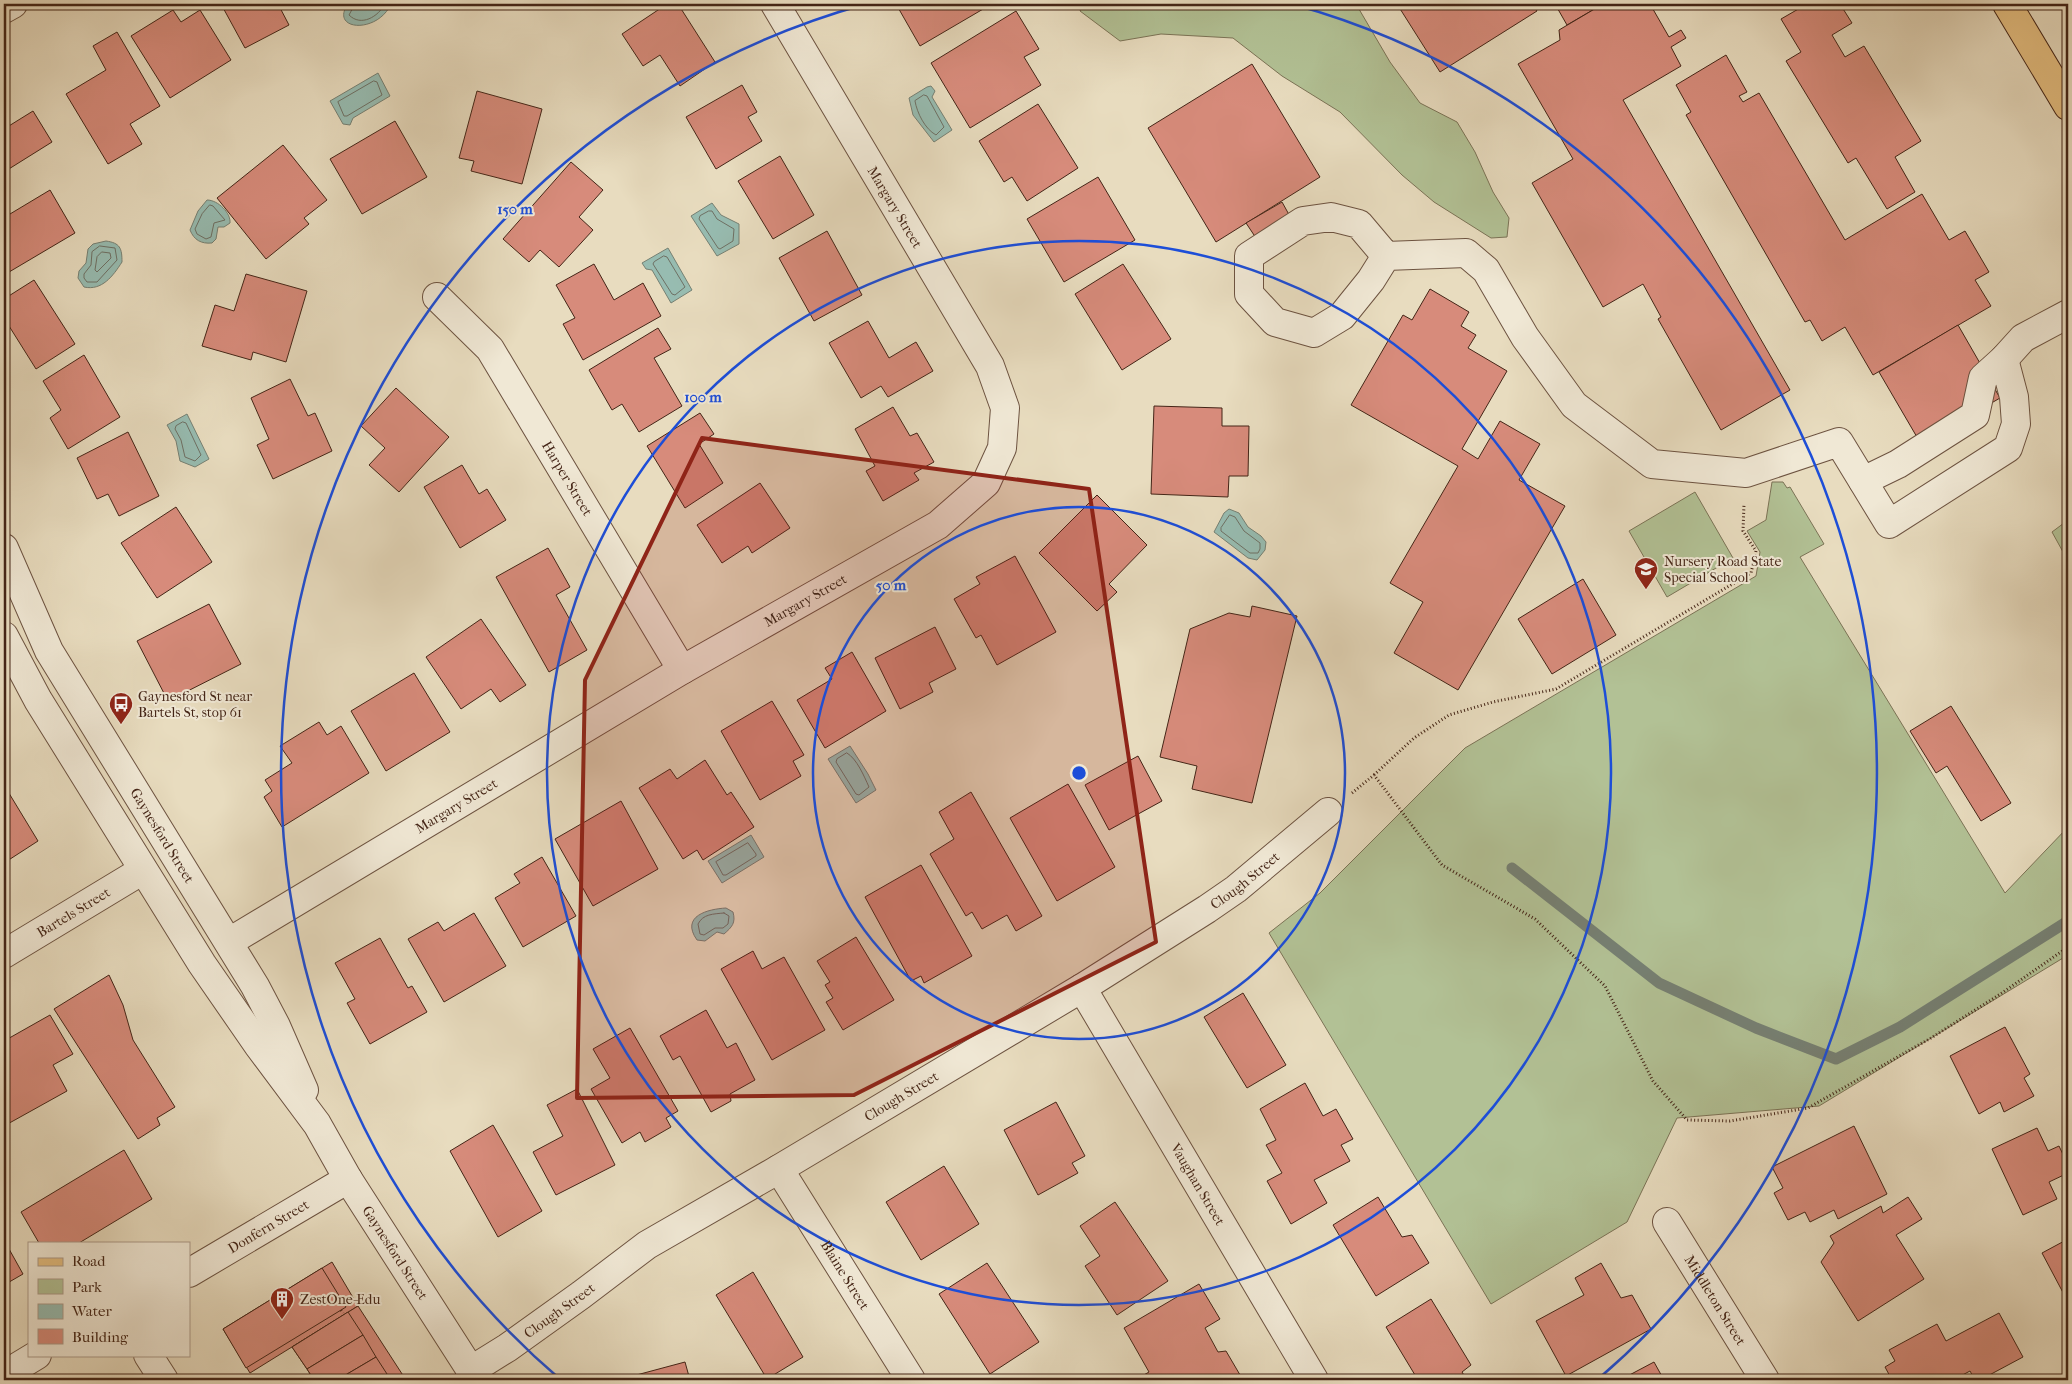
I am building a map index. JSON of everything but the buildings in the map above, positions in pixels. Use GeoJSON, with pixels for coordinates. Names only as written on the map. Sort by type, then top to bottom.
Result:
{"type":"FeatureCollection","features":[{"type":"Feature","properties":{"kind":"main road"},"geometry":{"type":"LineString","coordinates":[[2007,4],[2068,106]]}},
{"type":"Feature","properties":{"kind":"street"},"geometry":{"type":"LineString","coordinates":[[4,10],[13,4]]}},
{"type":"Feature","properties":{"kind":"street","name":"Margary Street"},"geometry":{"type":"LineString","coordinates":[[229,942],[682,670],[938,525],[986,483],[1002,448],[1005,408],[990,366],[775,4]]}},
{"type":"Feature","properties":{"kind":"street"},"geometry":{"type":"LineString","coordinates":[[1331,217],[1359,224],[1386,256],[1371,280],[1342,316],[1314,334],[1276,322],[1249,294],[1249,256],[1303,221],[1331,217]]}},
{"type":"Feature","properties":{"kind":"street"},"geometry":{"type":"LineString","coordinates":[[1386,256],[1466,253],[1486,270],[1524,337],[1574,405],[1652,464],[1746,473],[1839,442],[1889,524],[2008,448],[2016,424],[2014,397],[2004,359]]}},
{"type":"Feature","properties":{"kind":"street","name":"Harper Street"},"geometry":{"type":"LineString","coordinates":[[437,297],[490,349],[682,670]]}},
{"type":"Feature","properties":{"kind":"street"},"geometry":{"type":"LineString","coordinates":[[1863,482],[1898,464],[1975,415],[1984,378],[2023,338],[2068,314]]}},
{"type":"Feature","properties":{"kind":"street","name":"Gaynesford Street"},"geometry":{"type":"LineString","coordinates":[[4,548],[49,651],[229,942],[276,1026],[297,1071],[317,1124]]}},
{"type":"Feature","properties":{"kind":"street","name":"Gaynesford Street"},"geometry":{"type":"LineString","coordinates":[[4,636],[38,700],[143,870],[234,1012],[317,1124],[348,1179],[473,1376]]}},
{"type":"Feature","properties":{"kind":"street","name":"Clough Street"},"geometry":{"type":"LineString","coordinates":[[473,1376],[647,1245],[779,1169],[1082,988],[1236,889],[1328,812]]}},
{"type":"Feature","properties":{"kind":"street","name":"Bartels Street"},"geometry":{"type":"LineString","coordinates":[[4,954],[143,870]]}},
{"type":"Feature","properties":{"kind":"street","name":"Vaughan Street"},"geometry":{"type":"LineString","coordinates":[[1082,988],[1314,1380]]}},
{"type":"Feature","properties":{"kind":"street","name":"Blaine Street"},"geometry":{"type":"LineString","coordinates":[[779,1169],[911,1380]]}},
{"type":"Feature","properties":{"kind":"street","name":"Donfern Street"},"geometry":{"type":"LineString","coordinates":[[190,1272],[348,1179]]}},
{"type":"Feature","properties":{"kind":"street","name":"Middleton Street"},"geometry":{"type":"LineString","coordinates":[[1667,1222],[1765,1380]]}},
{"type":"Feature","properties":{"kind":"street"},"geometry":{"type":"LineString","coordinates":[[4,1375],[35,1356]]}},
{"type":"Feature","properties":{"kind":"street"},"geometry":{"type":"LineString","coordinates":[[149,1356],[164,1380]]}},
{"type":"Feature","properties":{"kind":"path"},"geometry":{"type":"LineString","coordinates":[[1328,812],[1374,775],[1414,738],[1449,715],[1492,702],[1556,689],[1751,573],[1756,551],[1743,530],[1746,473]]}},
{"type":"Feature","properties":{"kind":"path"},"geometry":{"type":"LineString","coordinates":[[1374,775],[1442,865],[1535,919],[1604,986],[1654,1081],[1687,1120],[1730,1121],[1808,1108],[1931,1038],[2002,994],[2068,947]]}},
{"type":"Feature","properties":{"kind":"path"},"geometry":{"type":"LineString","coordinates":[[2064,950],[2068,954]]}},
{"type":"Feature","properties":{"kind":"highlighted area"},"geometry":{"type":"Polygon","coordinates":[[[702,438],[1089,489],[1156,942],[854,1095],[577,1098],[585,680],[702,438]]]}},
{"type":"Feature","properties":{"kind":"green space"},"geometry":{"type":"Polygon","coordinates":[[[1083,4],[1356,4],[1390,62],[1420,103],[1457,122],[1475,152],[1493,192],[1509,218],[1507,237],[1491,238],[1434,202],[1402,175],[1340,112],[1282,76],[1233,38],[1161,34],[1120,41],[1080,11],[1083,4]]]}},
{"type":"Feature","properties":{"kind":"green space"},"geometry":{"type":"Polygon","coordinates":[[[1772,482],[1783,482],[1787,488],[1790,487],[1824,544],[1800,557],[2005,893],[2068,827],[2068,955],[1819,1106],[1677,1118],[1627,1222],[1491,1304],[1269,933],[1320,893],[1465,748],[1756,576],[1760,552],[1747,531],[1766,520],[1772,482]]]}},
{"type":"Feature","properties":{"kind":"green space"},"geometry":{"type":"Polygon","coordinates":[[[1695,492],[1733,558],[1667,597],[1629,531],[1695,492]]]}},
{"type":"Feature","properties":{"kind":"green space"},"geometry":{"type":"Polygon","coordinates":[[[2068,520],[2068,561],[2052,532],[2068,520]]]}},
{"type":"Feature","properties":{"kind":"water"},"geometry":{"type":"Polygon","coordinates":[[[361,4],[391,4],[377,20],[368,24],[351,24],[346,21],[344,15],[346,7],[361,4]]]}},
{"type":"Feature","properties":{"kind":"water"},"geometry":{"type":"Polygon","coordinates":[[[378,73],[390,96],[353,118],[350,125],[343,124],[330,101],[378,73]]]}},
{"type":"Feature","properties":{"kind":"water"},"geometry":{"type":"Polygon","coordinates":[[[931,86],[935,91],[932,97],[952,130],[934,142],[913,115],[909,98],[931,86]]]}},
{"type":"Feature","properties":{"kind":"water"},"geometry":{"type":"Polygon","coordinates":[[[207,200],[219,205],[226,211],[230,219],[230,223],[224,227],[218,227],[216,239],[212,243],[198,241],[190,230],[198,211],[207,200]]]}},
{"type":"Feature","properties":{"kind":"water"},"geometry":{"type":"Polygon","coordinates":[[[712,203],[721,215],[739,224],[739,244],[717,256],[691,216],[712,203]]]}},
{"type":"Feature","properties":{"kind":"water"},"geometry":{"type":"Polygon","coordinates":[[[106,241],[114,243],[119,247],[122,262],[111,277],[102,285],[90,288],[84,287],[78,278],[79,271],[86,263],[88,249],[93,244],[106,241]]]}},
{"type":"Feature","properties":{"kind":"water"},"geometry":{"type":"Polygon","coordinates":[[[668,248],[692,290],[671,303],[652,270],[646,269],[642,263],[668,248]]]}},
{"type":"Feature","properties":{"kind":"water"},"geometry":{"type":"Polygon","coordinates":[[[187,414],[209,459],[195,467],[180,461],[176,441],[167,425],[187,414]]]}},
{"type":"Feature","properties":{"kind":"water"},"geometry":{"type":"Polygon","coordinates":[[[1229,509],[1239,513],[1248,527],[1266,542],[1265,550],[1257,560],[1248,558],[1214,532],[1224,513],[1229,509]]]}},
{"type":"Feature","properties":{"kind":"water"},"geometry":{"type":"Polygon","coordinates":[[[850,746],[876,790],[856,803],[828,759],[850,746]]]}},
{"type":"Feature","properties":{"kind":"water"},"geometry":{"type":"Polygon","coordinates":[[[751,835],[764,857],[722,883],[708,861],[751,835]]]}},
{"type":"Feature","properties":{"kind":"water"},"geometry":{"type":"Polygon","coordinates":[[[726,908],[733,912],[734,916],[734,922],[729,929],[724,934],[717,932],[705,941],[697,940],[692,925],[698,915],[711,910],[726,908]]]}},
{"type":"Feature","properties":{"kind":"waterway"},"geometry":{"type":"LineString","coordinates":[[1512,868],[1659,983],[1756,1028],[1836,1059],[1900,1027],[2068,921]]}},
{"type":"Feature","properties":{"kind":"place","name":"Nursery Road State Special School"},"geometry":{"type":"Point","coordinates":[1646,590]}},
{"type":"Feature","properties":{"kind":"place","name":"Gaynesford St near Bartels St, stop 61"},"geometry":{"type":"Point","coordinates":[121,725]}},
{"type":"Feature","properties":{"kind":"place","name":"ZestOne-Edu"},"geometry":{"type":"Point","coordinates":[282,1320]}}]}
